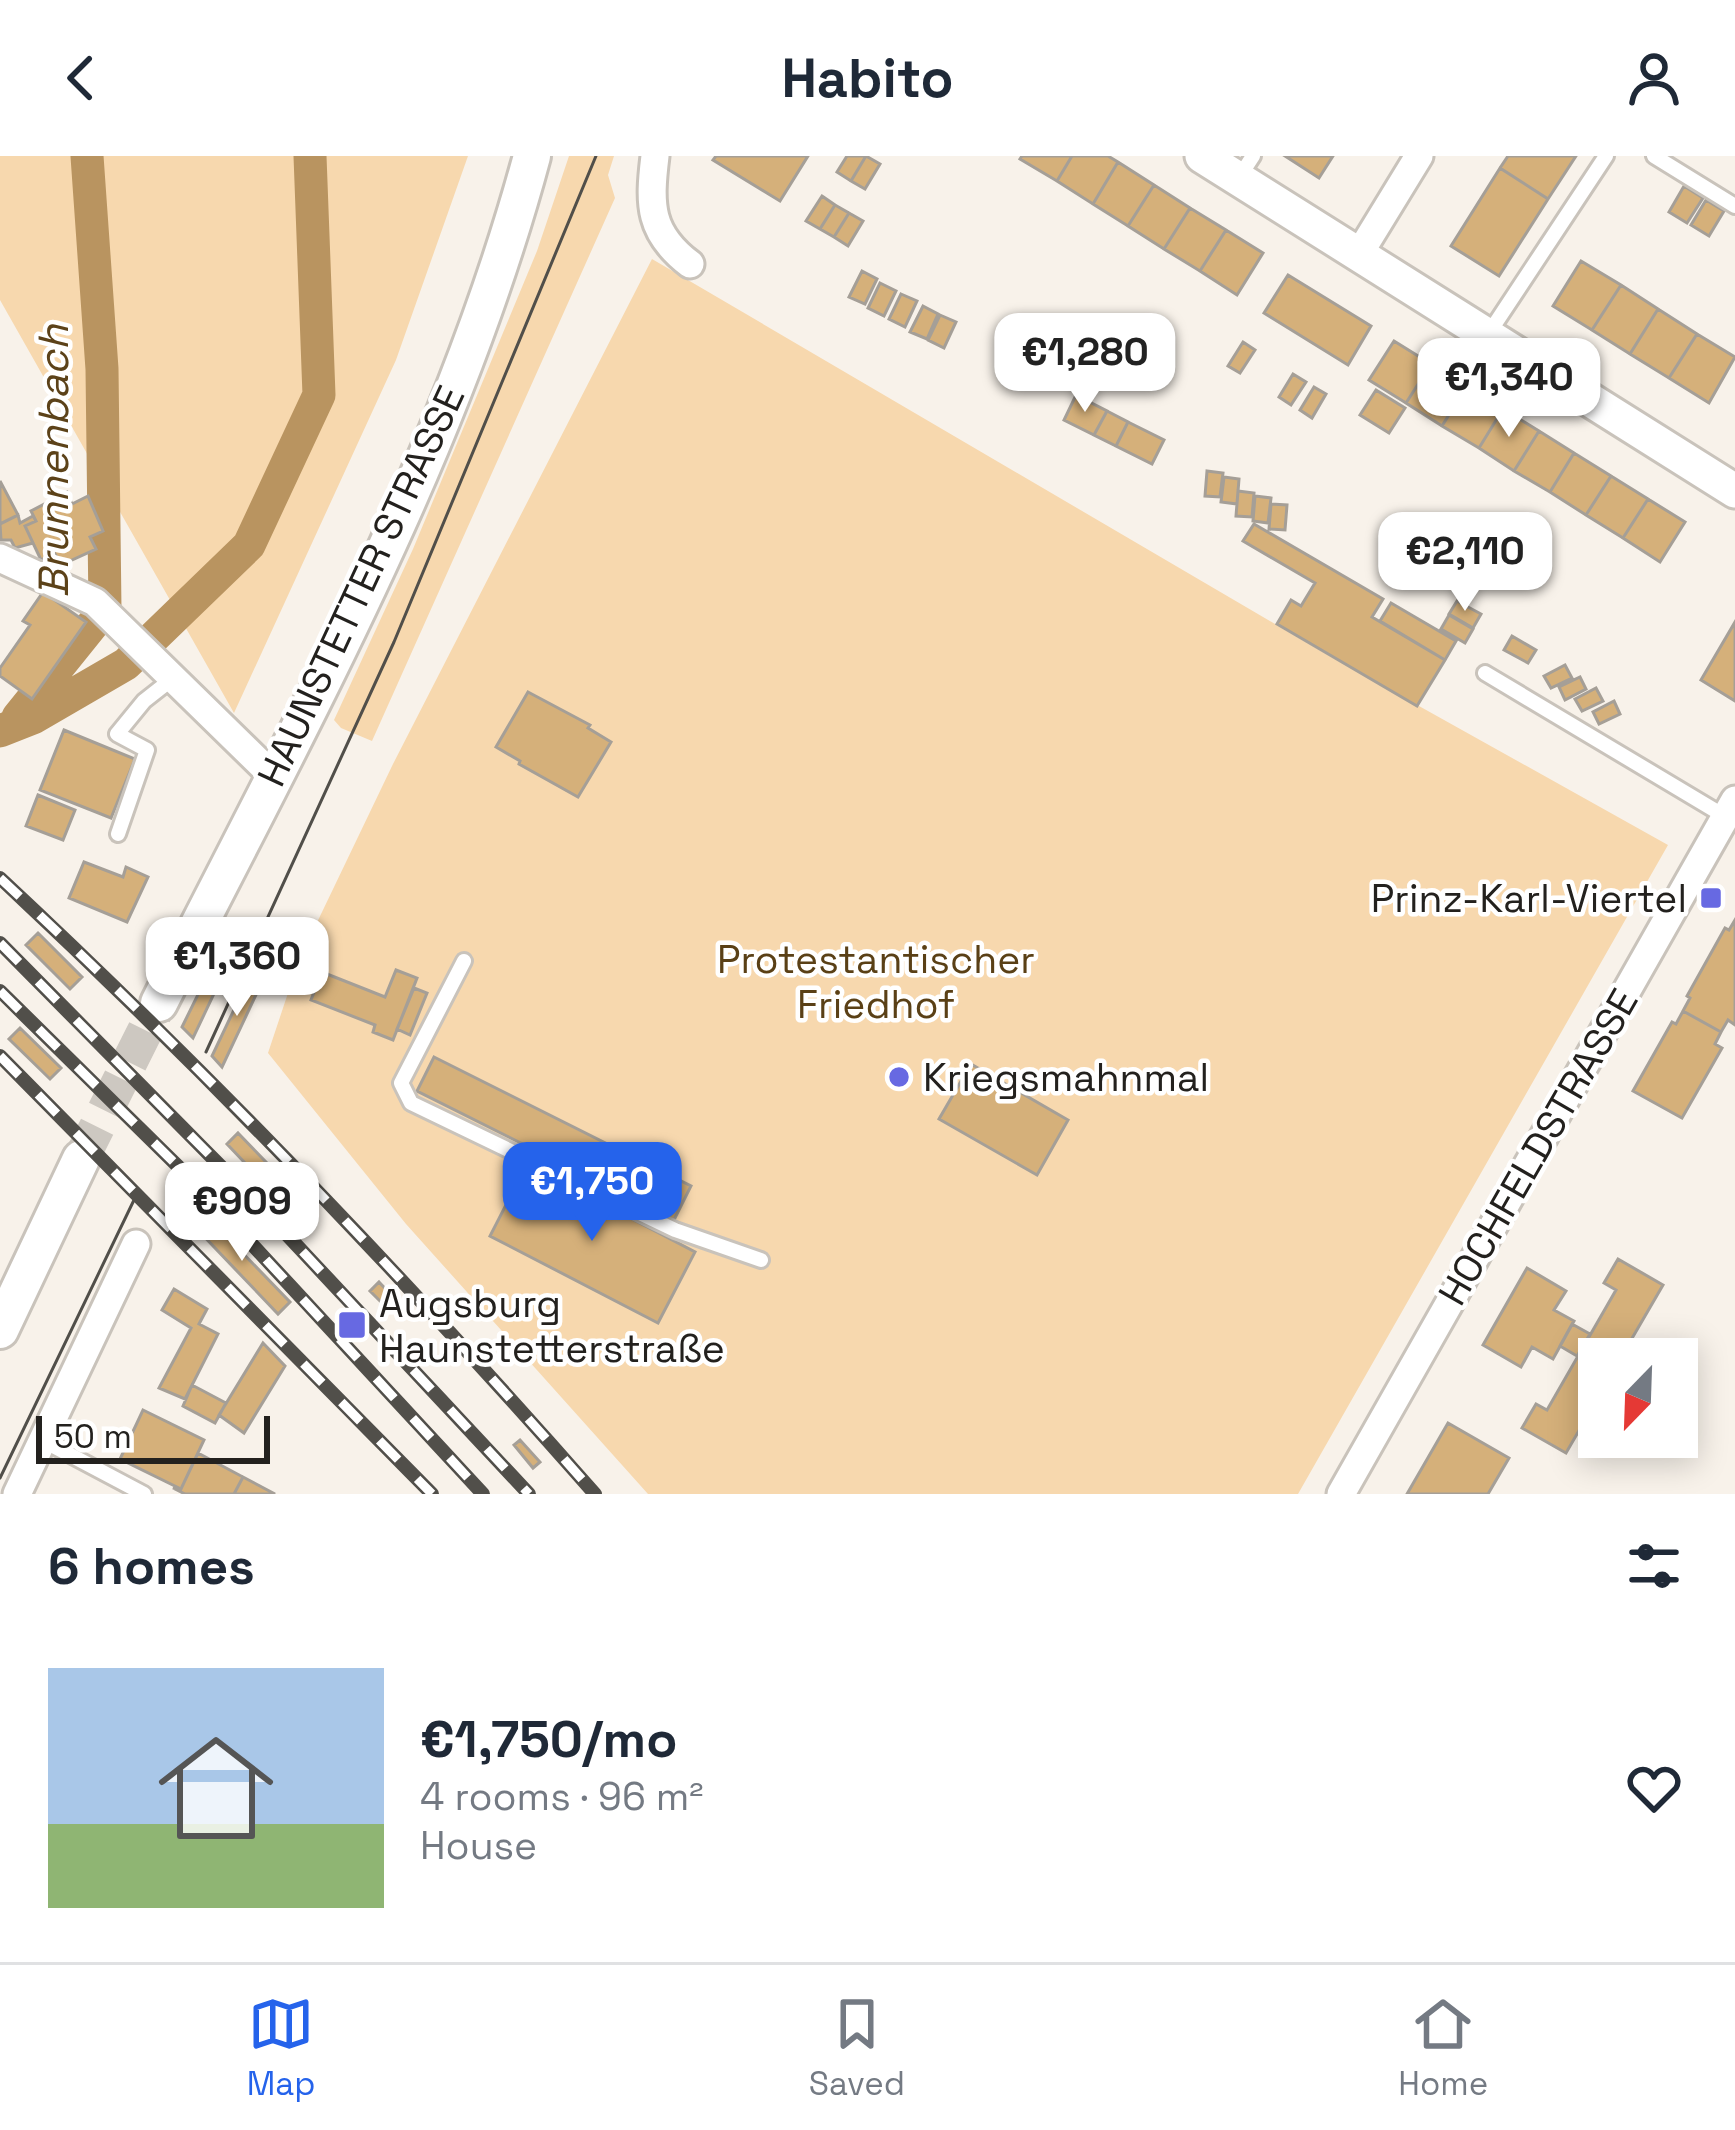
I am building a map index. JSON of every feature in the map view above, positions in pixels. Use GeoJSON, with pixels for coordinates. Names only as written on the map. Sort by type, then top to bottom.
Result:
{"type":"FeatureCollection","features":[{"type":"Feature","properties":{"kind":"main road","name":"HAUNSTETTER STRASSE"},"geometry":{"type":"LineString","coordinates":[[159,1004],[336,660],[440,426],[511,229],[532,156]]}},
{"type":"Feature","properties":{"kind":"main road"},"geometry":{"type":"LineString","coordinates":[[0,1330],[81,1159]]}},
{"type":"Feature","properties":{"kind":"street"},"geometry":{"type":"LineString","coordinates":[[655,156],[652,192],[658,235],[690,264]]}},
{"type":"Feature","properties":{"kind":"street"},"geometry":{"type":"LineString","coordinates":[[1202,156],[1245,167],[1359,254],[1735,491]]}},
{"type":"Feature","properties":{"kind":"street"},"geometry":{"type":"LineString","coordinates":[[1359,254],[1419,156]]}},
{"type":"Feature","properties":{"kind":"street"},"geometry":{"type":"LineString","coordinates":[[0,558],[95,602],[274,777]]}},
{"type":"Feature","properties":{"kind":"street","name":"HOCHFELDSTRASSE"},"geometry":{"type":"LineString","coordinates":[[1341,1494],[1730,808]]}},
{"type":"Feature","properties":{"kind":"street"},"geometry":{"type":"LineString","coordinates":[[16,1494],[136,1244]]}},
{"type":"Feature","properties":{"kind":"lane"},"geometry":{"type":"LineString","coordinates":[[1487,336],[1606,156]]}},
{"type":"Feature","properties":{"kind":"lane"},"geometry":{"type":"LineString","coordinates":[[1654,156],[1735,206]]}},
{"type":"Feature","properties":{"kind":"lane"},"geometry":{"type":"LineString","coordinates":[[118,834],[147,750],[117,734],[164,670]]}},
{"type":"Feature","properties":{"kind":"lane"},"geometry":{"type":"LineString","coordinates":[[1484,673],[1730,808]]}},
{"type":"Feature","properties":{"kind":"lane"},"geometry":{"type":"LineString","coordinates":[[464,961],[401,1083],[411,1103],[675,1230],[761,1260]]}},
{"type":"Feature","properties":{"kind":"lane"},"geometry":{"type":"LineString","coordinates":[[42,1440],[144,1494]]}},
{"type":"Feature","properties":{"kind":"green space"},"geometry":{"type":"Polygon","coordinates":[[[0,156],[468,156],[396,360],[234,713],[0,300],[0,156]]]}},
{"type":"Feature","properties":{"kind":"green space"},"geometry":{"type":"Polygon","coordinates":[[[569,156],[614,156],[608,175],[615,198],[372,741],[341,728],[334,720],[413,549],[537,251],[569,156]]]}},
{"type":"Feature","properties":{"kind":"green space","name":"Protestantischer Friedhof"},"geometry":{"type":"Polygon","coordinates":[[[652,259],[1333,658],[1668,845],[1298,1494],[648,1494],[406,1224],[268,1053],[299,960],[393,764],[652,259]]]}},
{"type":"Feature","properties":{"kind":"building"},"geometry":{"type":"Polygon","coordinates":[[[716,156],[808,156],[780,201],[713,160],[716,156]]]}},
{"type":"Feature","properties":{"kind":"building"},"geometry":{"type":"Polygon","coordinates":[[[847,156],[866,156],[851,181],[837,172],[847,156]]]}},
{"type":"Feature","properties":{"kind":"building"},"geometry":{"type":"Polygon","coordinates":[[[866,156],[880,164],[865,189],[851,181],[866,156]]]}},
{"type":"Feature","properties":{"kind":"building"},"geometry":{"type":"Polygon","coordinates":[[[1072,156],[1057,181],[1020,159],[1072,156]]]}},
{"type":"Feature","properties":{"kind":"building"},"geometry":{"type":"Polygon","coordinates":[[[1072,156],[1108,156],[1118,162],[1093,204],[1057,181],[1072,156]]]}},
{"type":"Feature","properties":{"kind":"building"},"geometry":{"type":"Polygon","coordinates":[[[1285,156],[1333,156],[1319,178],[1285,156]]]}},
{"type":"Feature","properties":{"kind":"building"},"geometry":{"type":"Polygon","coordinates":[[[1508,156],[1576,156],[1548,199],[1500,168],[1508,156]]]}},
{"type":"Feature","properties":{"kind":"building"},"geometry":{"type":"Polygon","coordinates":[[[1118,162],[1154,185],[1128,226],[1093,204],[1118,162]]]}},
{"type":"Feature","properties":{"kind":"building"},"geometry":{"type":"Polygon","coordinates":[[[1500,168],[1548,199],[1499,276],[1451,246],[1500,168]]]}},
{"type":"Feature","properties":{"kind":"building"},"geometry":{"type":"Polygon","coordinates":[[[1154,185],[1190,208],[1164,249],[1128,226],[1154,185]]]}},
{"type":"Feature","properties":{"kind":"building"},"geometry":{"type":"Polygon","coordinates":[[[1684,186],[1703,198],[1687,223],[1669,212],[1684,186]]]}},
{"type":"Feature","properties":{"kind":"building"},"geometry":{"type":"Polygon","coordinates":[[[822,196],[835,205],[820,229],[806,221],[822,196]]]}},
{"type":"Feature","properties":{"kind":"building"},"geometry":{"type":"Polygon","coordinates":[[[1706,200],[1724,211],[1709,236],[1691,225],[1706,200]]]}},
{"type":"Feature","properties":{"kind":"building"},"geometry":{"type":"Polygon","coordinates":[[[835,205],[849,213],[834,237],[820,229],[835,205]]]}},
{"type":"Feature","properties":{"kind":"building"},"geometry":{"type":"Polygon","coordinates":[[[1190,208],[1226,230],[1200,271],[1164,249],[1190,208]]]}},
{"type":"Feature","properties":{"kind":"building"},"geometry":{"type":"Polygon","coordinates":[[[849,213],[863,221],[848,246],[834,237],[849,213]]]}},
{"type":"Feature","properties":{"kind":"building"},"geometry":{"type":"Polygon","coordinates":[[[1226,230],[1263,253],[1237,295],[1200,271],[1226,230]]]}},
{"type":"Feature","properties":{"kind":"building"},"geometry":{"type":"Polygon","coordinates":[[[1581,261],[1621,285],[1592,330],[1553,306],[1581,261]]]}},
{"type":"Feature","properties":{"kind":"building"},"geometry":{"type":"Polygon","coordinates":[[[862,271],[877,279],[865,304],[849,297],[862,271]]]}},
{"type":"Feature","properties":{"kind":"building"},"geometry":{"type":"Polygon","coordinates":[[[1288,275],[1371,326],[1348,365],[1264,313],[1288,275]]]}},
{"type":"Feature","properties":{"kind":"building"},"geometry":{"type":"Polygon","coordinates":[[[880,283],[896,291],[884,316],[868,308],[880,283]]]}},
{"type":"Feature","properties":{"kind":"building"},"geometry":{"type":"Polygon","coordinates":[[[1621,285],[1658,309],[1630,354],[1592,330],[1621,285]]]}},
{"type":"Feature","properties":{"kind":"building"},"geometry":{"type":"Polygon","coordinates":[[[901,294],[917,301],[905,327],[889,319],[901,294]]]}},
{"type":"Feature","properties":{"kind":"building"},"geometry":{"type":"Polygon","coordinates":[[[923,306],[938,314],[927,339],[910,332],[923,306]]]}},
{"type":"Feature","properties":{"kind":"building"},"geometry":{"type":"Polygon","coordinates":[[[1658,309],[1697,334],[1669,378],[1630,354],[1658,309]]]}},
{"type":"Feature","properties":{"kind":"building"},"geometry":{"type":"Polygon","coordinates":[[[940,315],[956,322],[944,348],[928,340],[940,315]]]}},
{"type":"Feature","properties":{"kind":"building"},"geometry":{"type":"Polygon","coordinates":[[[1697,334],[1735,357],[1709,403],[1669,378],[1697,334]]]}},
{"type":"Feature","properties":{"kind":"building"},"geometry":{"type":"Polygon","coordinates":[[[1394,341],[1431,364],[1406,403],[1369,380],[1394,341]]]}},
{"type":"Feature","properties":{"kind":"building"},"geometry":{"type":"Polygon","coordinates":[[[1243,342],[1255,350],[1240,373],[1228,366],[1243,342]]]}},
{"type":"Feature","properties":{"kind":"building"},"geometry":{"type":"Polygon","coordinates":[[[1431,364],[1467,386],[1442,426],[1406,403],[1431,364]]]}},
{"type":"Feature","properties":{"kind":"building"},"geometry":{"type":"Polygon","coordinates":[[[1293,374],[1306,382],[1291,405],[1279,397],[1293,374]]]}},
{"type":"Feature","properties":{"kind":"building"},"geometry":{"type":"Polygon","coordinates":[[[1467,386],[1503,409],[1479,448],[1442,426],[1467,386]]]}},
{"type":"Feature","properties":{"kind":"building"},"geometry":{"type":"Polygon","coordinates":[[[1314,387],[1326,394],[1312,418],[1300,410],[1314,387]]]}},
{"type":"Feature","properties":{"kind":"building"},"geometry":{"type":"Polygon","coordinates":[[[1376,390],[1405,408],[1389,433],[1360,415],[1376,390]]]}},
{"type":"Feature","properties":{"kind":"building"},"geometry":{"type":"Polygon","coordinates":[[[1076,395],[1107,411],[1094,435],[1064,420],[1076,395]]]}},
{"type":"Feature","properties":{"kind":"building"},"geometry":{"type":"Polygon","coordinates":[[[1503,409],[1539,431],[1514,471],[1479,448],[1503,409]]]}},
{"type":"Feature","properties":{"kind":"building"},"geometry":{"type":"Polygon","coordinates":[[[1107,411],[1128,422],[1116,446],[1094,435],[1107,411]]]}},
{"type":"Feature","properties":{"kind":"building"},"geometry":{"type":"Polygon","coordinates":[[[1128,422],[1164,440],[1152,464],[1116,446],[1128,422]]]}},
{"type":"Feature","properties":{"kind":"building"},"geometry":{"type":"Polygon","coordinates":[[[1539,431],[1574,453],[1550,492],[1514,471],[1539,431]]]}},
{"type":"Feature","properties":{"kind":"building"},"geometry":{"type":"Polygon","coordinates":[[[1574,453],[1611,476],[1586,515],[1550,492],[1574,453]]]}},
{"type":"Feature","properties":{"kind":"building"},"geometry":{"type":"Polygon","coordinates":[[[1207,471],[1223,473],[1220,497],[1205,496],[1207,471]]]}},
{"type":"Feature","properties":{"kind":"building"},"geometry":{"type":"Polygon","coordinates":[[[1611,476],[1648,499],[1623,538],[1586,515],[1611,476]]]}},
{"type":"Feature","properties":{"kind":"building"},"geometry":{"type":"Polygon","coordinates":[[[1224,477],[1239,479],[1237,504],[1221,502],[1224,477]]]}},
{"type":"Feature","properties":{"kind":"building"},"geometry":{"type":"Polygon","coordinates":[[[0,481],[18,515],[0,524],[0,481]]]}},
{"type":"Feature","properties":{"kind":"building"},"geometry":{"type":"Polygon","coordinates":[[[1238,491],[1254,493],[1252,517],[1236,516],[1238,491]]]}},
{"type":"Feature","properties":{"kind":"building"},"geometry":{"type":"Polygon","coordinates":[[[67,492],[72,504],[88,496],[103,531],[90,537],[96,549],[61,565],[55,554],[41,560],[25,526],[36,521],[31,511],[67,492]]]}},
{"type":"Feature","properties":{"kind":"building"},"geometry":{"type":"Polygon","coordinates":[[[1255,496],[1271,498],[1268,523],[1253,521],[1255,496]]]}},
{"type":"Feature","properties":{"kind":"building"},"geometry":{"type":"Polygon","coordinates":[[[1648,499],[1685,522],[1660,562],[1623,538],[1648,499]]]}},
{"type":"Feature","properties":{"kind":"building"},"geometry":{"type":"Polygon","coordinates":[[[1271,504],[1287,505],[1285,530],[1269,529],[1271,504]]]}},
{"type":"Feature","properties":{"kind":"building"},"geometry":{"type":"Polygon","coordinates":[[[18,515],[20,523],[33,516],[36,521],[25,526],[33,543],[15,548],[11,540],[1,540],[0,524],[18,515]]]}},
{"type":"Feature","properties":{"kind":"building"},"geometry":{"type":"Polygon","coordinates":[[[1254,524],[1383,599],[1372,617],[1445,660],[1417,706],[1277,624],[1291,600],[1301,606],[1315,583],[1243,541],[1254,524]]]}},
{"type":"Feature","properties":{"kind":"building"},"geometry":{"type":"Polygon","coordinates":[[[1463,556],[1485,569],[1473,589],[1451,576],[1463,556]]]}},
{"type":"Feature","properties":{"kind":"building"},"geometry":{"type":"Polygon","coordinates":[[[43,592],[86,622],[32,699],[0,676],[0,668],[30,625],[23,621],[43,592]]]}},
{"type":"Feature","properties":{"kind":"building"},"geometry":{"type":"Polygon","coordinates":[[[1457,601],[1481,614],[1473,628],[1449,614],[1457,601]]]}},
{"type":"Feature","properties":{"kind":"building"},"geometry":{"type":"Polygon","coordinates":[[[1391,603],[1456,641],[1445,660],[1380,621],[1391,603]]]}},
{"type":"Feature","properties":{"kind":"building"},"geometry":{"type":"Polygon","coordinates":[[[1449,615],[1473,629],[1465,643],[1441,629],[1449,615]]]}},
{"type":"Feature","properties":{"kind":"building"},"geometry":{"type":"Polygon","coordinates":[[[1735,622],[1735,701],[1701,680],[1735,622]]]}},
{"type":"Feature","properties":{"kind":"building"},"geometry":{"type":"Polygon","coordinates":[[[1512,636],[1536,650],[1528,663],[1504,650],[1512,636]]]}},
{"type":"Feature","properties":{"kind":"building"},"geometry":{"type":"Polygon","coordinates":[[[1565,665],[1572,678],[1551,688],[1544,676],[1565,665]]]}},
{"type":"Feature","properties":{"kind":"building"},"geometry":{"type":"Polygon","coordinates":[[[1580,677],[1586,689],[1565,700],[1559,687],[1580,677]]]}},
{"type":"Feature","properties":{"kind":"building"},"geometry":{"type":"Polygon","coordinates":[[[1596,688],[1603,701],[1582,711],[1575,699],[1596,688]]]}},
{"type":"Feature","properties":{"kind":"building"},"geometry":{"type":"Polygon","coordinates":[[[528,692],[590,725],[611,742],[578,797],[496,747],[528,692]]]}},
{"type":"Feature","properties":{"kind":"building"},"geometry":{"type":"Polygon","coordinates":[[[1614,701],[1620,714],[1599,724],[1593,712],[1614,701]]]}},
{"type":"Feature","properties":{"kind":"building"},"geometry":{"type":"Polygon","coordinates":[[[64,730],[135,759],[111,818],[40,790],[64,730]]]}},
{"type":"Feature","properties":{"kind":"building"},"geometry":{"type":"Polygon","coordinates":[[[38,795],[75,810],[63,840],[26,826],[38,795]]]}},
{"type":"Feature","properties":{"kind":"building"},"geometry":{"type":"Polygon","coordinates":[[[84,862],[123,877],[126,867],[148,877],[127,922],[69,898],[84,862]]]}},
{"type":"Feature","properties":{"kind":"building"},"geometry":{"type":"Polygon","coordinates":[[[1735,920],[1735,1025],[1728,1020],[1721,1032],[1683,1011],[1725,928],[1729,930],[1735,920]]]}},
{"type":"Feature","properties":{"kind":"building"},"geometry":{"type":"Polygon","coordinates":[[[38,933],[82,977],[70,989],[26,945],[38,933]]]}},
{"type":"Feature","properties":{"kind":"building"},"geometry":{"type":"Polygon","coordinates":[[[216,958],[228,964],[193,1038],[182,1027],[216,958]]]}},
{"type":"Feature","properties":{"kind":"building"},"geometry":{"type":"Polygon","coordinates":[[[396,970],[417,978],[393,1040],[373,1032],[375,1025],[311,1000],[322,972],[385,997],[396,970]]]}},
{"type":"Feature","properties":{"kind":"building"},"geometry":{"type":"Polygon","coordinates":[[[251,974],[263,980],[222,1067],[212,1056],[251,974]]]}},
{"type":"Feature","properties":{"kind":"building"},"geometry":{"type":"Polygon","coordinates":[[[414,988],[427,993],[410,1035],[397,1029],[414,988]]]}},
{"type":"Feature","properties":{"kind":"building"},"geometry":{"type":"Polygon","coordinates":[[[1683,1011],[1721,1032],[1715,1044],[1722,1048],[1682,1118],[1633,1091],[1683,1011]]]}},
{"type":"Feature","properties":{"kind":"building"},"geometry":{"type":"Polygon","coordinates":[[[20,1028],[61,1068],[50,1079],[9,1039],[20,1028]]]}},
{"type":"Feature","properties":{"kind":"building"},"geometry":{"type":"Polygon","coordinates":[[[434,1057],[691,1186],[674,1220],[417,1091],[434,1057]]]}},
{"type":"Feature","properties":{"kind":"building"},"geometry":{"type":"Polygon","coordinates":[[[971,1064],[1068,1120],[1037,1175],[939,1119],[971,1064]]]}},
{"type":"Feature","properties":{"kind":"building"},"geometry":{"type":"Polygon","coordinates":[[[238,1133],[293,1190],[281,1201],[227,1144],[238,1133]]]}},
{"type":"Feature","properties":{"kind":"building"},"geometry":{"type":"Polygon","coordinates":[[[527,1164],[695,1252],[658,1323],[490,1236],[527,1164]]]}},
{"type":"Feature","properties":{"kind":"building"},"geometry":{"type":"Polygon","coordinates":[[[205,1214],[290,1302],[278,1314],[194,1226],[205,1214]]]}},
{"type":"Feature","properties":{"kind":"building"},"geometry":{"type":"Polygon","coordinates":[[[1618,1259],[1663,1285],[1632,1338],[1588,1338],[1616,1290],[1604,1283],[1618,1259]]]}},
{"type":"Feature","properties":{"kind":"building"},"geometry":{"type":"Polygon","coordinates":[[[1527,1268],[1566,1291],[1554,1310],[1574,1321],[1553,1359],[1532,1347],[1521,1367],[1483,1345],[1527,1268]]]}},
{"type":"Feature","properties":{"kind":"building"},"geometry":{"type":"Polygon","coordinates":[[[379,1282],[395,1299],[386,1307],[370,1291],[379,1282]]]}},
{"type":"Feature","properties":{"kind":"building"},"geometry":{"type":"Polygon","coordinates":[[[174,1289],[207,1309],[199,1324],[218,1334],[185,1399],[159,1388],[191,1328],[162,1310],[174,1289]]]}},
{"type":"Feature","properties":{"kind":"building"},"geometry":{"type":"Polygon","coordinates":[[[1572,1324],[1590,1334],[1578,1338],[1577,1356],[1560,1346],[1572,1324]]]}},
{"type":"Feature","properties":{"kind":"building"},"geometry":{"type":"Polygon","coordinates":[[[263,1343],[285,1366],[244,1433],[219,1415],[263,1343]]]}},
{"type":"Feature","properties":{"kind":"building"},"geometry":{"type":"Polygon","coordinates":[[[1578,1356],[1578,1432],[1566,1453],[1522,1428],[1536,1404],[1547,1410],[1578,1356]]]}},
{"type":"Feature","properties":{"kind":"building"},"geometry":{"type":"Polygon","coordinates":[[[192,1385],[226,1403],[215,1423],[183,1406],[192,1385]]]}},
{"type":"Feature","properties":{"kind":"building"},"geometry":{"type":"Polygon","coordinates":[[[143,1410],[204,1440],[181,1489],[120,1459],[143,1410]]]}},
{"type":"Feature","properties":{"kind":"building"},"geometry":{"type":"Polygon","coordinates":[[[1448,1423],[1509,1458],[1488,1494],[1407,1494],[1448,1423]]]}},
{"type":"Feature","properties":{"kind":"building"},"geometry":{"type":"Polygon","coordinates":[[[520,1440],[540,1462],[533,1468],[514,1445],[520,1440]]]}},
{"type":"Feature","properties":{"kind":"building"},"geometry":{"type":"Polygon","coordinates":[[[198,1453],[243,1477],[234,1494],[185,1494],[173,1488],[181,1489],[198,1453]]]}},
{"type":"Feature","properties":{"kind":"building"},"geometry":{"type":"Polygon","coordinates":[[[243,1477],[275,1494],[234,1494],[243,1477]]]}},
{"type":"Feature","properties":{"kind":"waterway","name":"Brunnenbach"},"geometry":{"type":"LineString","coordinates":[[18,717],[105,609],[102,369],[87,156]]}},
{"type":"Feature","properties":{"kind":"waterway"},"geometry":{"type":"LineString","coordinates":[[0,731],[33,718],[126,664],[249,545],[319,395],[310,156]]}},
{"type":"Feature","properties":{"kind":"tunnel"},"geometry":{"type":"LineString","coordinates":[[81,1159],[159,1003]]}},
{"type":"Feature","properties":{"kind":"tram line"},"geometry":{"type":"LineString","coordinates":[[206,1052],[394,642],[596,156]]}},
{"type":"Feature","properties":{"kind":"tram line"},"geometry":{"type":"LineString","coordinates":[[0,1478],[134,1200]]}},
{"type":"Feature","properties":{"kind":"railway"},"geometry":{"type":"LineString","coordinates":[[0,878],[305,1179],[595,1494]]}},
{"type":"Feature","properties":{"kind":"railway"},"geometry":{"type":"LineString","coordinates":[[0,943],[261,1207],[529,1494]]}},
{"type":"Feature","properties":{"kind":"railway"},"geometry":{"type":"LineString","coordinates":[[0,991],[198,1186],[483,1494]]}},
{"type":"Feature","properties":{"kind":"railway"},"geometry":{"type":"LineString","coordinates":[[0,1056],[432,1494]]}},
{"type":"Feature","properties":{"kind":"place","name":"Prinz-Karl-Viertel"},"geometry":{"type":"Point","coordinates":[1711,898]}},
{"type":"Feature","properties":{"kind":"place","name":"Kriegsmahnmal"},"geometry":{"type":"Point","coordinates":[899,1077]}},
{"type":"Feature","properties":{"kind":"place","name":"Augsburg Haunstetterstraße"},"geometry":{"type":"Point","coordinates":[352,1325]}}]}
